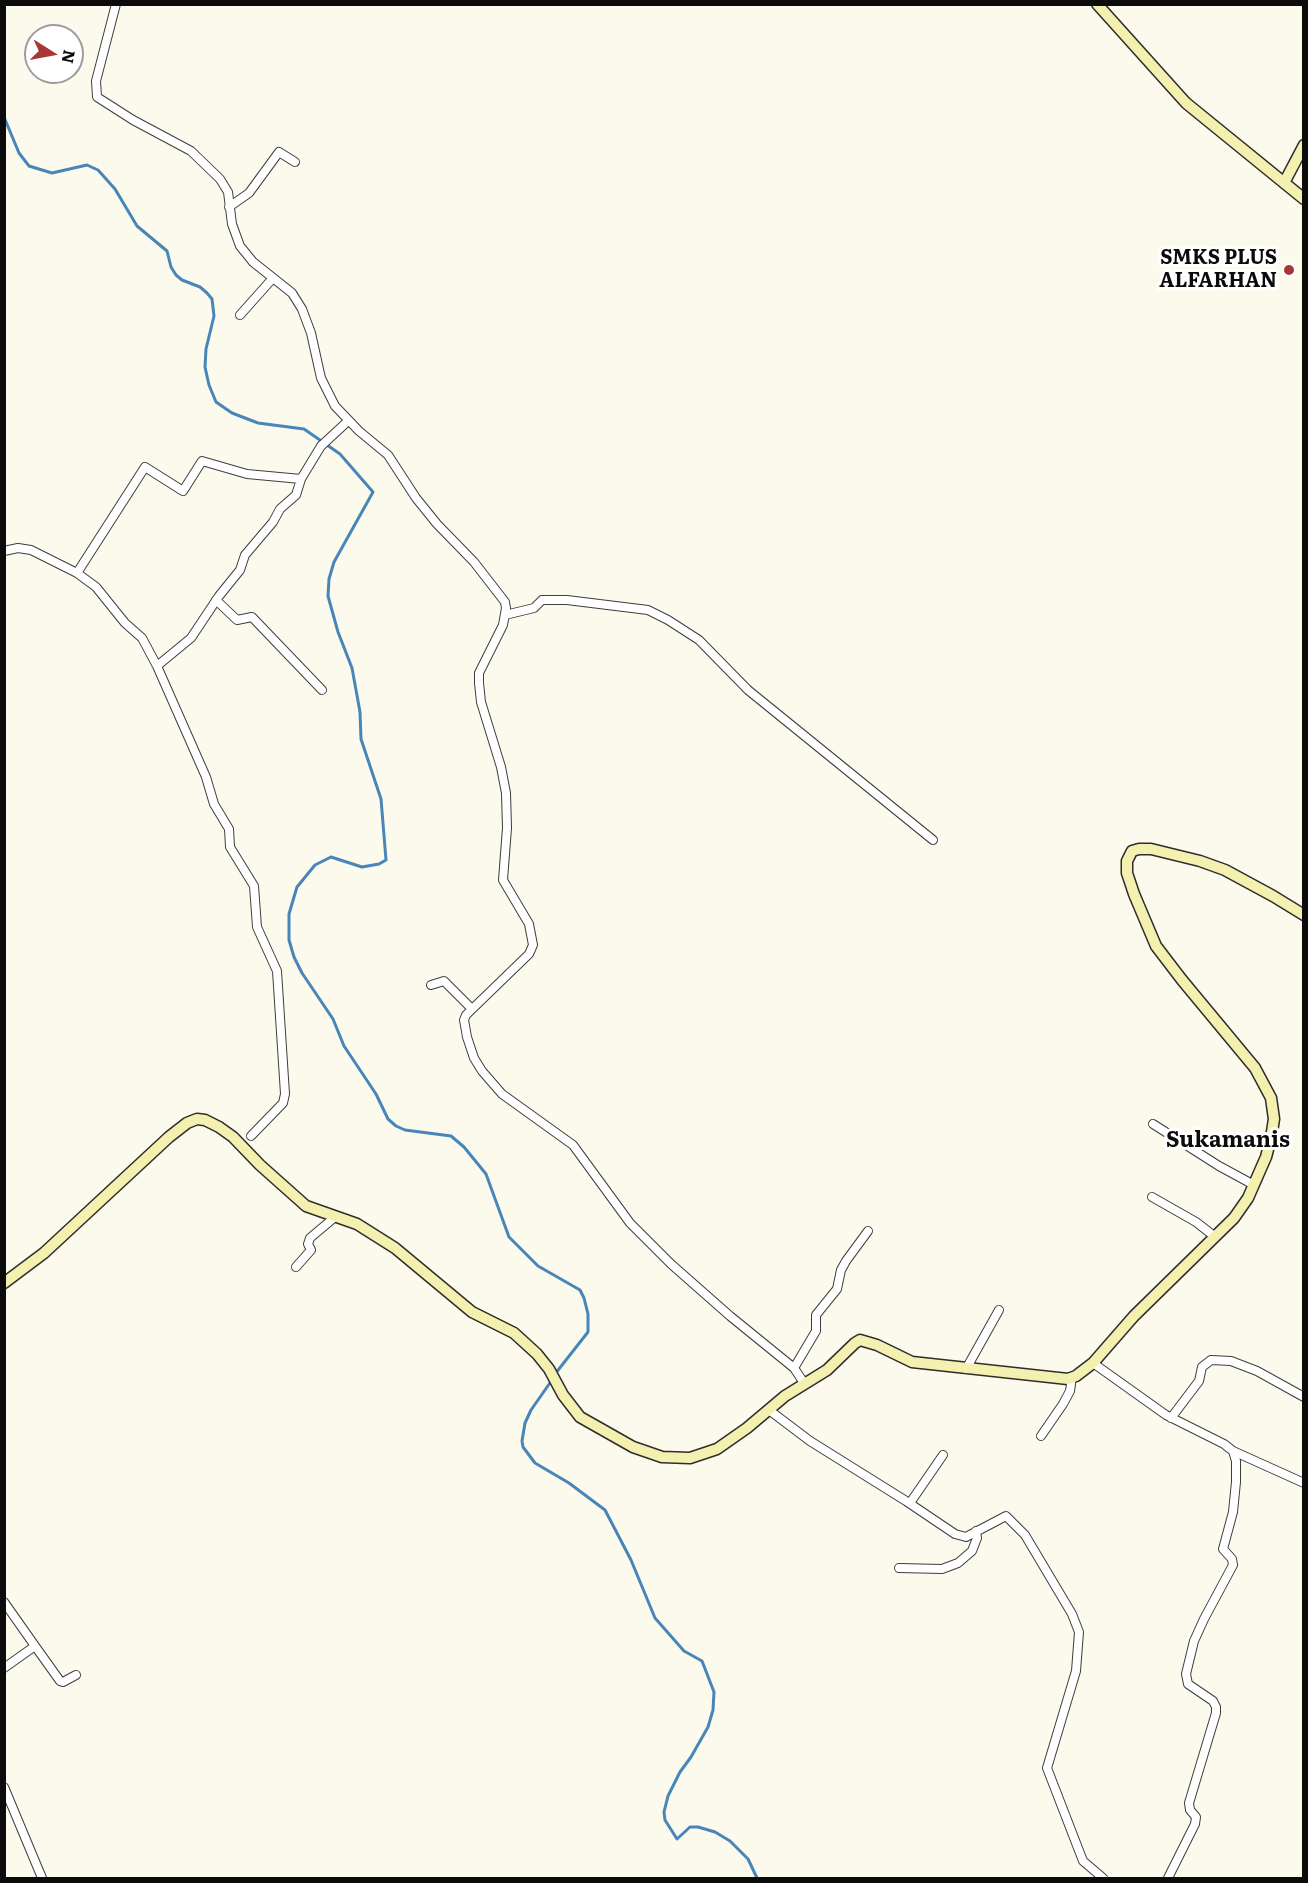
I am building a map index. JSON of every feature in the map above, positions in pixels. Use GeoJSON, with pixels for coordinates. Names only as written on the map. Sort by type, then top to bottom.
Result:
{"type":"FeatureCollection","features":[{"type":"Feature","properties":{"kind":"street"},"geometry":{"type":"LineString","coordinates":[[116,4],[96,81],[97,97],[133,120],[181,144],[198,157],[225,186],[228,192],[233,231],[240,246],[253,262],[298,300],[309,326],[325,387],[335,406],[348,421],[388,455],[423,507],[490,581],[505,602],[503,625],[479,673],[481,702],[501,767],[506,793],[507,828],[503,880],[530,924],[533,945],[529,954],[471,1008],[464,1020],[467,1037],[482,1071],[502,1094],[573,1145],[630,1223],[671,1264],[794,1368],[804,1383]]}},
{"type":"Feature","properties":{"kind":"street"},"geometry":{"type":"LineString","coordinates":[[1098,4],[1186,103],[1304,199]]}},
{"type":"Feature","properties":{"kind":"street"},"geometry":{"type":"LineString","coordinates":[[1284,183],[1304,145]]}},
{"type":"Feature","properties":{"kind":"street"},"geometry":{"type":"LineString","coordinates":[[229,207],[249,193],[279,153],[295,162]]}},
{"type":"Feature","properties":{"kind":"street"},"geometry":{"type":"LineString","coordinates":[[240,315],[273,278]]}},
{"type":"Feature","properties":{"kind":"street"},"geometry":{"type":"LineString","coordinates":[[157,666],[190,638],[240,570],[245,555],[273,522],[280,509],[296,495],[301,479],[321,446],[348,421]]}},
{"type":"Feature","properties":{"kind":"street"},"geometry":{"type":"LineString","coordinates":[[77,573],[145,467],[183,491],[202,461],[247,474],[301,479]]}},
{"type":"Feature","properties":{"kind":"street"},"geometry":{"type":"LineString","coordinates":[[4,551],[18,548],[31,550],[77,573],[96,586],[125,623],[142,638],[157,666],[206,777],[214,804],[229,829],[230,848],[255,886],[257,927],[277,971],[285,1094],[283,1103],[251,1136]]}},
{"type":"Feature","properties":{"kind":"street"},"geometry":{"type":"LineString","coordinates":[[216,600],[237,620],[252,617],[322,690]]}},
{"type":"Feature","properties":{"kind":"street"},"geometry":{"type":"LineString","coordinates":[[505,615],[534,608],[542,600],[567,600],[648,610],[658,615],[699,640],[748,690],[933,840]]}},
{"type":"Feature","properties":{"kind":"street"},"geometry":{"type":"LineString","coordinates":[[4,1283],[44,1252],[170,1137],[187,1123],[197,1119],[219,1127],[233,1137],[260,1165],[306,1206],[357,1224],[395,1248],[472,1312],[514,1333],[537,1354],[549,1369],[563,1395],[580,1417],[633,1447],[662,1457],[675,1459],[706,1454],[717,1449],[804,1383],[827,1370],[860,1340],[877,1345],[912,1362],[1058,1379],[1072,1377],[1093,1363],[1134,1316],[1234,1218],[1254,1185],[1271,1138],[1274,1119],[1271,1098],[1255,1068],[1156,946],[1134,894],[1127,873],[1127,861],[1132,852],[1139,849],[1151,849],[1200,861],[1235,875],[1273,896],[1302,917]]}},
{"type":"Feature","properties":{"kind":"street"},"geometry":{"type":"LineString","coordinates":[[431,985],[444,981],[471,1008]]}},
{"type":"Feature","properties":{"kind":"street"},"geometry":{"type":"LineString","coordinates":[[1154,1124],[1219,1166],[1254,1185]]}},
{"type":"Feature","properties":{"kind":"street"},"geometry":{"type":"LineString","coordinates":[[1152,1197],[1201,1225],[1214,1236]]}},
{"type":"Feature","properties":{"kind":"street"},"geometry":{"type":"LineString","coordinates":[[296,1267],[311,1250],[308,1244],[310,1238],[334,1217]]}},
{"type":"Feature","properties":{"kind":"street"},"geometry":{"type":"LineString","coordinates":[[794,1368],[816,1331],[816,1315],[837,1289],[841,1270],[868,1231]]}},
{"type":"Feature","properties":{"kind":"street"},"geometry":{"type":"LineString","coordinates":[[966,1369],[999,1310]]}},
{"type":"Feature","properties":{"kind":"street"},"geometry":{"type":"LineString","coordinates":[[1171,1418],[1198,1381],[1202,1367],[1211,1360],[1231,1361],[1249,1368],[1284,1384],[1304,1397]]}},
{"type":"Feature","properties":{"kind":"street"},"geometry":{"type":"LineString","coordinates":[[1093,1363],[1171,1418],[1224,1444],[1233,1451],[1304,1483]]}},
{"type":"Feature","properties":{"kind":"street"},"geometry":{"type":"LineString","coordinates":[[1041,1436],[1070,1391],[1072,1377]]}},
{"type":"Feature","properties":{"kind":"street"},"geometry":{"type":"LineString","coordinates":[[769,1410],[810,1441],[955,1534],[966,1537],[1006,1516],[1030,1544],[1072,1614],[1079,1632],[1076,1671],[1047,1768],[1083,1861],[1103,1878]]}},
{"type":"Feature","properties":{"kind":"street"},"geometry":{"type":"LineString","coordinates":[[1168,1878],[1195,1824],[1196,1816],[1190,1810],[1189,1803],[1216,1713],[1213,1701],[1188,1684],[1186,1674],[1194,1641],[1233,1565],[1232,1559],[1223,1549],[1233,1512],[1236,1461],[1233,1451]]}},
{"type":"Feature","properties":{"kind":"street"},"geometry":{"type":"LineString","coordinates":[[910,1503],[943,1455]]}},
{"type":"Feature","properties":{"kind":"street"},"geometry":{"type":"LineString","coordinates":[[899,1568],[938,1570],[958,1563],[972,1551],[977,1538],[976,1531]]}},
{"type":"Feature","properties":{"kind":"street"},"geometry":{"type":"LineString","coordinates":[[4,1602],[60,1681],[63,1682],[76,1675]]}},
{"type":"Feature","properties":{"kind":"street"},"geometry":{"type":"LineString","coordinates":[[4,1668],[35,1646]]}},
{"type":"Feature","properties":{"kind":"street"},"geometry":{"type":"LineString","coordinates":[[4,1786],[42,1878]]}},
{"type":"Feature","properties":{"kind":"waterway"},"geometry":{"type":"LineString","coordinates":[[4,117],[19,153],[29,166],[52,173],[87,165],[98,170],[115,189],[137,226],[167,251],[171,267],[176,275],[200,287],[212,299],[214,316],[206,349],[205,367],[216,402],[232,413],[258,423],[304,429],[340,454],[373,492],[334,562],[329,579],[328,596],[338,632],[352,668],[360,712],[361,739],[381,799],[386,860],[379,864],[362,867],[331,857],[315,865],[297,887],[289,914],[289,940],[302,973],[333,1019],[344,1046],[376,1094],[388,1119],[405,1130],[451,1136],[464,1147],[486,1174],[509,1237],[538,1266],[580,1290],[588,1314],[588,1332],[555,1374]]}},
{"type":"Feature","properties":{"kind":"waterway"},"geometry":{"type":"LineString","coordinates":[[552,1380],[531,1410],[525,1423],[523,1447],[535,1463],[569,1483],[605,1510],[631,1560],[655,1618],[684,1651],[702,1661],[714,1692],[713,1710],[708,1727],[668,1796],[664,1812],[665,1820],[677,1839],[690,1827],[698,1827],[715,1832],[730,1841],[748,1859],[757,1878]]}},
{"type":"Feature","properties":{"kind":"place","name":"SMKS PLUS ALFARHAN"},"geometry":{"type":"Point","coordinates":[1289,270]}},
{"type":"Feature","properties":{"kind":"district","name":"Sukamanis"},"geometry":{"type":"Point","coordinates":[1228,1141]}}]}
